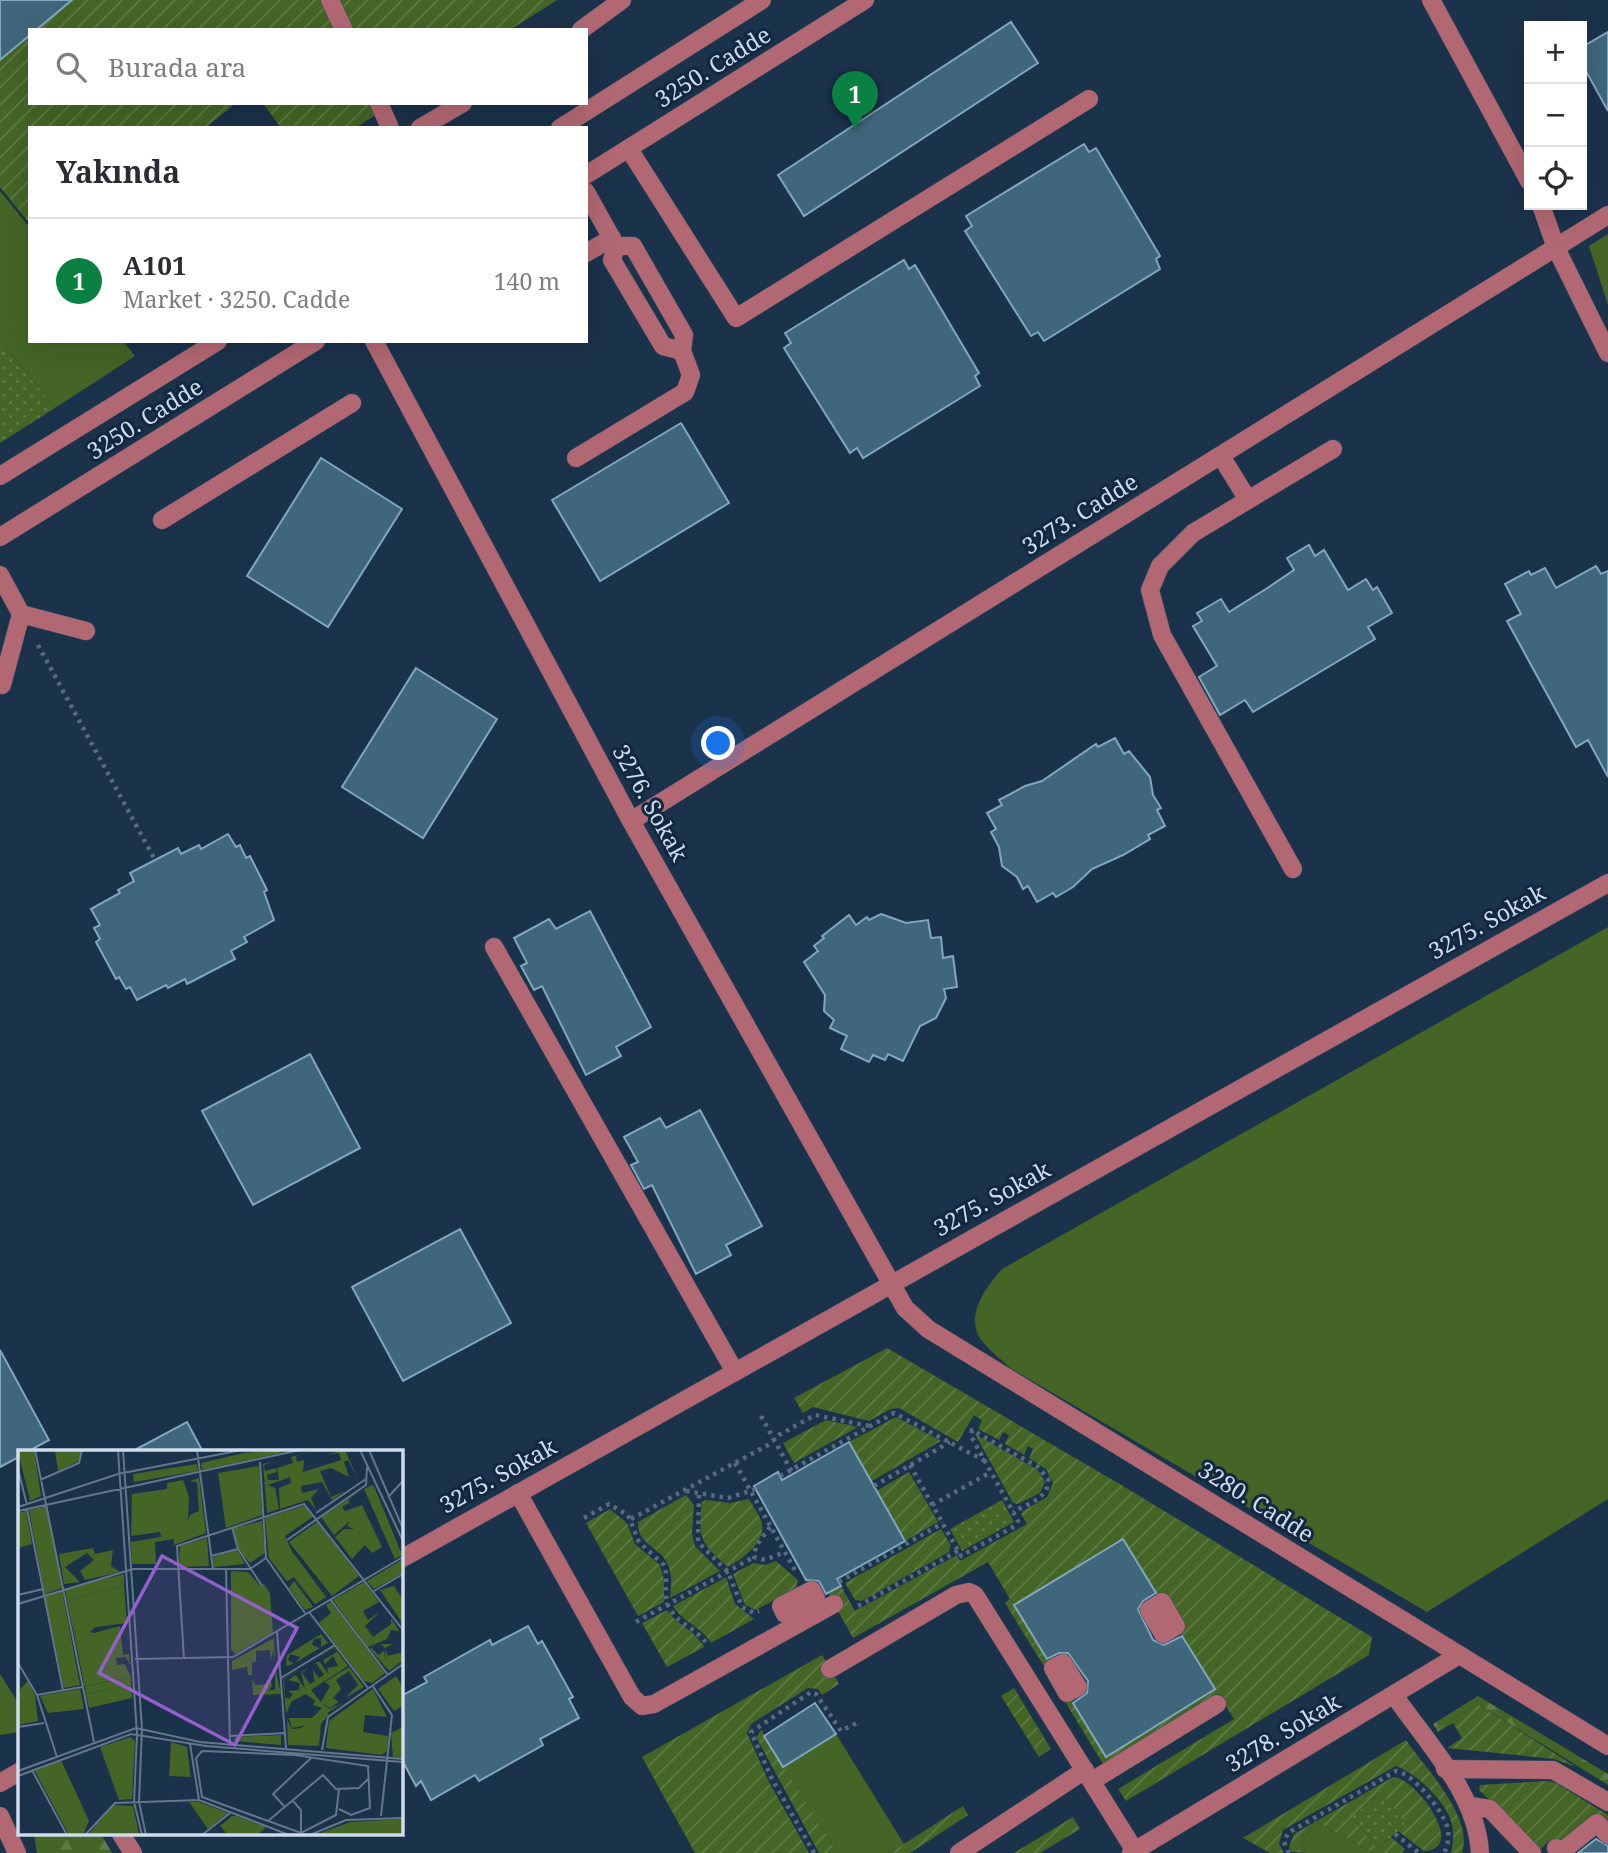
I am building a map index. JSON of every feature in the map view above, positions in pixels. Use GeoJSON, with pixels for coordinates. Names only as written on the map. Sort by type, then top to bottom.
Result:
{"type":"FeatureCollection","features":[{"type":"Feature","properties":{"kind":"street"},"geometry":{"type":"LineString","coordinates":[[330,0],[343,28]]}},
{"type":"Feature","properties":{"kind":"street"},"geometry":{"type":"LineString","coordinates":[[584,28],[622,0]]}},
{"type":"Feature","properties":{"kind":"street","name":"3250. Cadde"},"geometry":{"type":"LineString","coordinates":[[562,126],[762,0]]}},
{"type":"Feature","properties":{"kind":"street","name":"3250. Cadde"},"geometry":{"type":"LineString","coordinates":[[588,174],[865,0]]}},
{"type":"Feature","properties":{"kind":"street"},"geometry":{"type":"LineString","coordinates":[[1431,0],[1524,172]]}},
{"type":"Feature","properties":{"kind":"street"},"geometry":{"type":"LineString","coordinates":[[629,149],[736,318],[1089,99]]}},
{"type":"Feature","properties":{"kind":"street"},"geometry":{"type":"LineString","coordinates":[[380,105],[389,126]]}},
{"type":"Feature","properties":{"kind":"street"},"geometry":{"type":"LineString","coordinates":[[423,126],[460,105]]}},
{"type":"Feature","properties":{"kind":"street"},"geometry":{"type":"LineString","coordinates":[[588,196],[614,242],[612,260],[663,346],[682,351]]}},
{"type":"Feature","properties":{"kind":"street"},"geometry":{"type":"LineString","coordinates":[[1543,210],[1556,248],[1608,353]]}},
{"type":"Feature","properties":{"kind":"street","name":"3273. Cadde"},"geometry":{"type":"LineString","coordinates":[[631,821],[1608,215]]}},
{"type":"Feature","properties":{"kind":"street"},"geometry":{"type":"LineString","coordinates":[[576,458],[685,392],[691,375],[682,351],[684,335],[633,246],[614,242],[588,252]]}},
{"type":"Feature","properties":{"kind":"street","name":"3250. Cadde"},"geometry":{"type":"LineString","coordinates":[[0,476],[215,343]]}},
{"type":"Feature","properties":{"kind":"street","name":"3250. Cadde"},"geometry":{"type":"LineString","coordinates":[[0,537],[313,343]]}},
{"type":"Feature","properties":{"kind":"street","name":"3276. Sokak"},"geometry":{"type":"LineString","coordinates":[[375,343],[631,821],[891,1284]]}},
{"type":"Feature","properties":{"kind":"street"},"geometry":{"type":"LineString","coordinates":[[162,520],[352,403]]}},
{"type":"Feature","properties":{"kind":"street"},"geometry":{"type":"LineString","coordinates":[[1293,869],[1162,635],[1150,590],[1160,566],[1193,533],[1333,449]]}},
{"type":"Feature","properties":{"kind":"street"},"geometry":{"type":"LineString","coordinates":[[1221,456],[1248,500]]}},
{"type":"Feature","properties":{"kind":"street"},"geometry":{"type":"LineString","coordinates":[[0,575],[21,614],[2,685]]}},
{"type":"Feature","properties":{"kind":"street"},"geometry":{"type":"LineString","coordinates":[[21,614],[86,631]]}},
{"type":"Feature","properties":{"kind":"street","name":"3275. Sokak"},"geometry":{"type":"LineString","coordinates":[[402,1558],[1608,883]]}},
{"type":"Feature","properties":{"kind":"street"},"geometry":{"type":"LineString","coordinates":[[494,947],[735,1371]]}},
{"type":"Feature","properties":{"kind":"street","name":"3280. Cadde"},"geometry":{"type":"LineString","coordinates":[[891,1284],[905,1308],[928,1329],[1608,1746]]}},
{"type":"Feature","properties":{"kind":"street"},"geometry":{"type":"LineString","coordinates":[[518,1493],[632,1697],[642,1706],[654,1704],[841,1598]]}},
{"type":"Feature","properties":{"kind":"street"},"geometry":{"type":"LineString","coordinates":[[831,1670],[956,1595],[970,1592],[980,1599],[1089,1775],[1133,1852]]}},
{"type":"Feature","properties":{"kind":"street","name":"3278. Sokak"},"geometry":{"type":"LineString","coordinates":[[1133,1852],[1459,1655]]}},
{"type":"Feature","properties":{"kind":"street"},"geometry":{"type":"LineString","coordinates":[[1394,1695],[1470,1806],[1477,1828],[1480,1853]]}},
{"type":"Feature","properties":{"kind":"street"},"geometry":{"type":"LineString","coordinates":[[959,1853],[1089,1775],[1217,1704]]}},
{"type":"Feature","properties":{"kind":"street"},"geometry":{"type":"LineString","coordinates":[[1445,1769],[1553,1770],[1608,1802]]}},
{"type":"Feature","properties":{"kind":"street"},"geometry":{"type":"LineString","coordinates":[[0,1783],[18,1773]]}},
{"type":"Feature","properties":{"kind":"street"},"geometry":{"type":"LineString","coordinates":[[1470,1806],[1490,1809],[1532,1853]]}},
{"type":"Feature","properties":{"kind":"street"},"geometry":{"type":"LineString","coordinates":[[1608,1826],[1596,1813],[1556,1848],[1560,1853],[1597,1823],[1608,1835]]}},
{"type":"Feature","properties":{"kind":"street"},"geometry":{"type":"LineString","coordinates":[[0,1816],[17,1853]]}},
{"type":"Feature","properties":{"kind":"street"},"geometry":{"type":"LineString","coordinates":[[122,1836],[133,1853]]}},
{"type":"Feature","properties":{"kind":"path"},"geometry":{"type":"LineString","coordinates":[[21,614],[155,860]]}},
{"type":"Feature","properties":{"kind":"path"},"geometry":{"type":"LineString","coordinates":[[780,1476],[792,1472],[891,1414],[900,1413],[985,1462]]}},
{"type":"Feature","properties":{"kind":"path"},"geometry":{"type":"LineString","coordinates":[[631,1519],[818,1414],[869,1426]]}},
{"type":"Feature","properties":{"kind":"path"},"geometry":{"type":"LineString","coordinates":[[761,1416],[792,1472]]}},
{"type":"Feature","properties":{"kind":"path"},"geometry":{"type":"LineString","coordinates":[[910,1465],[961,1556],[1015,1526],[1018,1521],[985,1462],[971,1436],[972,1430],[1046,1474],[1049,1483],[1046,1491],[1013,1512]]}},
{"type":"Feature","properties":{"kind":"path"},"geometry":{"type":"LineString","coordinates":[[874,1486],[950,1442]]}},
{"type":"Feature","properties":{"kind":"path"},"geometry":{"type":"LineString","coordinates":[[735,1463],[806,1586]]}},
{"type":"Feature","properties":{"kind":"path"},"geometry":{"type":"LineString","coordinates":[[932,1505],[991,1472]]}},
{"type":"Feature","properties":{"kind":"path"},"geometry":{"type":"LineString","coordinates":[[685,1490],[699,1495],[728,1498],[753,1491]]}},
{"type":"Feature","properties":{"kind":"path"},"geometry":{"type":"LineString","coordinates":[[699,1495],[698,1542],[728,1572],[737,1599],[747,1611],[754,1613],[768,1606]]}},
{"type":"Feature","properties":{"kind":"path"},"geometry":{"type":"LineString","coordinates":[[584,1518],[611,1504],[631,1519],[636,1539],[664,1565],[668,1604],[678,1620],[699,1633],[710,1650]]}},
{"type":"Feature","properties":{"kind":"path"},"geometry":{"type":"LineString","coordinates":[[841,1598],[840,1582],[943,1523]]}},
{"type":"Feature","properties":{"kind":"path"},"geometry":{"type":"LineString","coordinates":[[754,1557],[756,1546],[770,1527]]}},
{"type":"Feature","properties":{"kind":"path"},"geometry":{"type":"LineString","coordinates":[[853,1604],[860,1606],[958,1551]]}},
{"type":"Feature","properties":{"kind":"path"},"geometry":{"type":"LineString","coordinates":[[636,1622],[754,1557],[769,1560],[785,1552]]}},
{"type":"Feature","properties":{"kind":"path"},"geometry":{"type":"LineString","coordinates":[[814,1853],[772,1779],[751,1732],[811,1692],[841,1731],[859,1722]]}},
{"type":"Feature","properties":{"kind":"path"},"geometry":{"type":"LineString","coordinates":[[1289,1853],[1284,1842],[1288,1833],[1396,1771],[1409,1778],[1446,1824],[1448,1835],[1444,1853]]}},
{"type":"Feature","properties":{"kind":"path"},"geometry":{"type":"LineString","coordinates":[[1395,1834],[1410,1851],[1419,1853]]}},
{"type":"Feature","properties":{"kind":"green space"},"geometry":{"type":"Polygon","coordinates":[[[0,0],[557,0],[513,28],[28,28],[28,105],[234,105],[207,126],[28,126],[28,222],[0,187],[0,0]]]}},
{"type":"Feature","properties":{"kind":"green space"},"geometry":{"type":"Polygon","coordinates":[[[264,105],[391,105],[358,126],[280,126],[264,105]]]}},
{"type":"Feature","properties":{"kind":"green space"},"geometry":{"type":"Polygon","coordinates":[[[0,191],[28,226],[28,343],[125,343],[135,356],[55,408],[0,340],[0,191]]]}},
{"type":"Feature","properties":{"kind":"green space"},"geometry":{"type":"Polygon","coordinates":[[[1608,234],[1608,305],[1589,246],[1608,234]]]}},
{"type":"Feature","properties":{"kind":"green space"},"geometry":{"type":"Polygon","coordinates":[[[0,340],[55,408],[0,443],[0,340]]]}},
{"type":"Feature","properties":{"kind":"green space"},"geometry":{"type":"Polygon","coordinates":[[[1608,927],[1608,1499],[1427,1612],[1010,1368],[981,1340],[976,1330],[976,1311],[984,1292],[1002,1269],[1608,927]]]}},
{"type":"Feature","properties":{"kind":"green space"},"geometry":{"type":"Polygon","coordinates":[[[887,1348],[1123,1486],[1372,1637],[1369,1655],[1126,1801],[1118,1789],[1234,1719],[1218,1694],[1103,1764],[1064,1700],[1067,1693],[1106,1757],[1215,1689],[1123,1540],[1015,1605],[1053,1668],[1045,1668],[1005,1603],[1010,1599],[988,1562],[853,1638],[828,1593],[841,1586],[855,1611],[957,1555],[960,1561],[1027,1524],[1021,1514],[1047,1497],[1053,1483],[1046,1469],[1029,1458],[1033,1449],[1028,1446],[1024,1455],[1005,1444],[1009,1435],[1003,1432],[999,1440],[978,1429],[982,1420],[974,1415],[958,1442],[899,1408],[891,1409],[869,1421],[813,1407],[803,1413],[794,1398],[887,1348]]]}},
{"type":"Feature","properties":{"kind":"green space"},"geometry":{"type":"Polygon","coordinates":[[[896,1417],[941,1441],[872,1481],[849,1442],[896,1417]]]}},
{"type":"Feature","properties":{"kind":"green space"},"geometry":{"type":"Polygon","coordinates":[[[826,1420],[858,1427],[794,1463],[783,1443],[826,1420]]]}},
{"type":"Feature","properties":{"kind":"green space"},"geometry":{"type":"Polygon","coordinates":[[[975,1434],[1038,1470],[1045,1482],[1040,1493],[1018,1504],[1013,1503],[975,1434]]]}},
{"type":"Feature","properties":{"kind":"green space"},"geometry":{"type":"Polygon","coordinates":[[[909,1472],[938,1522],[905,1541],[876,1491],[909,1472]]]}},
{"type":"Feature","properties":{"kind":"green space"},"geometry":{"type":"Polygon","coordinates":[[[686,1495],[694,1505],[692,1532],[695,1546],[720,1571],[670,1598],[669,1567],[663,1557],[641,1536],[638,1522],[686,1495]]]}},
{"type":"Feature","properties":{"kind":"green space"},"geometry":{"type":"Polygon","coordinates":[[[749,1499],[762,1524],[760,1538],[740,1560],[728,1567],[703,1539],[700,1524],[702,1502],[706,1500],[730,1503],[749,1499]]]}},
{"type":"Feature","properties":{"kind":"green space"},"geometry":{"type":"Polygon","coordinates":[[[1002,1500],[1014,1522],[962,1551],[950,1529],[1002,1500]]]}},
{"type":"Feature","properties":{"kind":"green space"},"geometry":{"type":"Polygon","coordinates":[[[610,1509],[627,1523],[635,1544],[660,1565],[664,1580],[664,1602],[638,1616],[586,1523],[610,1509]]]}},
{"type":"Feature","properties":{"kind":"green space"},"geometry":{"type":"Polygon","coordinates":[[[941,1529],[951,1545],[949,1552],[862,1601],[855,1600],[845,1583],[941,1529]]]}},
{"type":"Feature","properties":{"kind":"green space"},"geometry":{"type":"Polygon","coordinates":[[[776,1561],[798,1580],[796,1588],[756,1610],[745,1605],[733,1574],[753,1563],[765,1565],[776,1561]]]}},
{"type":"Feature","properties":{"kind":"green space"},"geometry":{"type":"Polygon","coordinates":[[[726,1577],[735,1604],[754,1619],[711,1643],[673,1606],[726,1577]]]}},
{"type":"Feature","properties":{"kind":"green space"},"geometry":{"type":"Polygon","coordinates":[[[667,1610],[696,1636],[704,1647],[667,1667],[642,1623],[667,1610]]]}},
{"type":"Feature","properties":{"kind":"green space"},"geometry":{"type":"Polygon","coordinates":[[[822,1655],[839,1684],[822,1695],[818,1689],[808,1688],[751,1724],[747,1733],[769,1782],[809,1853],[695,1853],[642,1757],[822,1655]]]}},
{"type":"Feature","properties":{"kind":"green space"},"geometry":{"type":"Polygon","coordinates":[[[0,1674],[18,1702],[18,1732],[0,1735],[0,1674]]]}},
{"type":"Feature","properties":{"kind":"green space"},"geometry":{"type":"Polygon","coordinates":[[[1014,1688],[1051,1749],[1039,1757],[1001,1696],[1014,1688]]]}},
{"type":"Feature","properties":{"kind":"green space"},"geometry":{"type":"Polygon","coordinates":[[[1478,1696],[1608,1774],[1608,1785],[1478,1704],[1436,1729],[1433,1724],[1478,1696]]]}},
{"type":"Feature","properties":{"kind":"green space"},"geometry":{"type":"Polygon","coordinates":[[[1478,1704],[1576,1767],[1554,1759],[1447,1748],[1462,1738],[1453,1723],[1438,1732],[1436,1729],[1478,1704]]]}},
{"type":"Feature","properties":{"kind":"green space"},"geometry":{"type":"Polygon","coordinates":[[[762,1729],[838,1853],[819,1853],[756,1737],[762,1729]]]}},
{"type":"Feature","properties":{"kind":"green space"},"geometry":{"type":"Polygon","coordinates":[[[836,1734],[904,1844],[890,1853],[838,1853],[783,1767],[836,1734]]]}},
{"type":"Feature","properties":{"kind":"green space"},"geometry":{"type":"Polygon","coordinates":[[[1406,1740],[1455,1809],[1464,1839],[1462,1853],[1451,1853],[1452,1825],[1438,1799],[1413,1775],[1396,1766],[1283,1830],[1279,1844],[1284,1853],[1270,1853],[1243,1838],[1406,1740]]]}},
{"type":"Feature","properties":{"kind":"green space"},"geometry":{"type":"Polygon","coordinates":[[[1393,1777],[1402,1780],[1424,1799],[1440,1826],[1441,1838],[1436,1847],[1424,1851],[1398,1831],[1406,1825],[1381,1793],[1352,1817],[1377,1848],[1391,1837],[1405,1849],[1402,1853],[1373,1853],[1316,1821],[1393,1777]]]}},
{"type":"Feature","properties":{"kind":"green space"},"geometry":{"type":"Polygon","coordinates":[[[1547,1781],[1556,1783],[1608,1815],[1608,1826],[1596,1813],[1556,1848],[1549,1841],[1541,1849],[1479,1790],[1480,1785],[1547,1781]]]}},
{"type":"Feature","properties":{"kind":"green space"},"geometry":{"type":"Polygon","coordinates":[[[1381,1793],[1406,1825],[1377,1848],[1352,1817],[1381,1793]]]}},
{"type":"Feature","properties":{"kind":"green space"},"geometry":{"type":"Polygon","coordinates":[[[963,1806],[968,1815],[910,1853],[890,1853],[963,1806]]]}},
{"type":"Feature","properties":{"kind":"green space"},"geometry":{"type":"Polygon","coordinates":[[[1073,1817],[1080,1829],[1040,1853],[1014,1853],[1073,1817]]]}},
{"type":"Feature","properties":{"kind":"green space"},"geometry":{"type":"Polygon","coordinates":[[[1315,1821],[1373,1853],[1306,1853],[1299,1849],[1315,1821]]]}},
{"type":"Feature","properties":{"kind":"green space"},"geometry":{"type":"Polygon","coordinates":[[[1314,1822],[1299,1849],[1306,1853],[1292,1852],[1289,1847],[1294,1834],[1314,1822]]]}},
{"type":"Feature","properties":{"kind":"green space"},"geometry":{"type":"Polygon","coordinates":[[[34,1836],[102,1836],[112,1853],[37,1853],[34,1836]]]}},
{"type":"Feature","properties":{"kind":"building"},"geometry":{"type":"Polygon","coordinates":[[[0,0],[72,0],[38,28],[28,28],[28,37],[0,60],[0,0]]]}},
{"type":"Feature","properties":{"kind":"building"},"geometry":{"type":"Polygon","coordinates":[[[1011,22],[1038,63],[804,216],[778,175],[1011,22]]]}},
{"type":"Feature","properties":{"kind":"building"},"geometry":{"type":"Polygon","coordinates":[[[1608,32],[1608,111],[1587,73],[1587,44],[1608,32]]]}},
{"type":"Feature","properties":{"kind":"building"},"geometry":{"type":"Polygon","coordinates":[[[1084,144],[1089,152],[1096,148],[1160,256],[1156,259],[1160,269],[1044,341],[1038,332],[1031,336],[965,231],[972,226],[966,216],[1084,144]]]}},
{"type":"Feature","properties":{"kind":"building"},"geometry":{"type":"Polygon","coordinates":[[[904,260],[909,269],[915,265],[979,373],[975,376],[980,386],[863,458],[857,448],[850,453],[784,348],[791,343],[785,333],[904,260]]]}},
{"type":"Feature","properties":{"kind":"building"},"geometry":{"type":"Polygon","coordinates":[[[681,423],[729,503],[600,581],[552,500],[681,423]]]}},
{"type":"Feature","properties":{"kind":"building"},"geometry":{"type":"Polygon","coordinates":[[[321,458],[402,509],[328,627],[247,576],[321,458]]]}},
{"type":"Feature","properties":{"kind":"building"},"geometry":{"type":"Polygon","coordinates":[[[1309,545],[1315,556],[1324,550],[1348,590],[1366,579],[1373,590],[1377,587],[1392,613],[1368,627],[1375,639],[1253,712],[1245,700],[1220,715],[1199,677],[1217,666],[1193,626],[1202,621],[1197,613],[1221,599],[1229,612],[1294,570],[1287,558],[1309,545]]]}},
{"type":"Feature","properties":{"kind":"building"},"geometry":{"type":"Polygon","coordinates":[[[1596,566],[1601,574],[1608,571],[1608,777],[1588,740],[1576,747],[1507,621],[1521,614],[1505,584],[1529,571],[1531,575],[1545,568],[1556,588],[1596,566]]]}},
{"type":"Feature","properties":{"kind":"building"},"geometry":{"type":"Polygon","coordinates":[[[416,668],[497,719],[423,838],[342,787],[416,668]]]}},
{"type":"Feature","properties":{"kind":"building"},"geometry":{"type":"Polygon","coordinates":[[[1115,738],[1124,754],[1129,751],[1150,777],[1153,795],[1161,808],[1157,810],[1165,826],[1148,835],[1150,839],[1123,855],[1092,869],[1073,887],[1056,897],[1053,893],[1037,902],[1028,886],[1023,889],[1017,877],[1002,866],[999,847],[991,832],[996,829],[987,813],[1002,805],[999,800],[1025,786],[1042,781],[1096,744],[1098,747],[1115,738]]]}},
{"type":"Feature","properties":{"kind":"building"},"geometry":{"type":"Polygon","coordinates":[[[228,834],[236,847],[240,845],[246,858],[250,856],[267,890],[264,892],[274,920],[244,937],[247,942],[231,951],[235,959],[187,984],[185,979],[168,988],[166,985],[137,1000],[130,987],[126,989],[119,977],[116,979],[96,942],[100,939],[94,928],[100,925],[91,909],[120,893],[118,890],[134,881],[130,873],[178,848],[181,854],[199,845],[201,849],[228,834]]]}},
{"type":"Feature","properties":{"kind":"building"},"geometry":{"type":"Polygon","coordinates":[[[590,911],[651,1027],[616,1047],[621,1056],[586,1075],[542,986],[534,990],[521,966],[527,963],[514,938],[549,919],[556,929],[590,911]]]}},
{"type":"Feature","properties":{"kind":"building"},"geometry":{"type":"Polygon","coordinates":[[[881,914],[906,923],[928,920],[931,938],[941,937],[943,958],[953,956],[957,987],[944,989],[946,998],[936,1018],[920,1026],[903,1061],[888,1054],[885,1060],[873,1055],[869,1062],[841,1049],[847,1036],[830,1028],[834,1020],[824,1011],[825,995],[804,962],[818,951],[814,946],[824,938],[822,936],[849,915],[856,925],[867,917],[869,920],[881,914]]]}},
{"type":"Feature","properties":{"kind":"building"},"geometry":{"type":"Polygon","coordinates":[[[310,1054],[360,1148],[253,1205],[202,1111],[310,1054]]]}},
{"type":"Feature","properties":{"kind":"building"},"geometry":{"type":"Polygon","coordinates":[[[700,1110],[762,1226],[726,1245],[731,1255],[696,1274],[652,1185],[644,1189],[631,1165],[638,1162],[624,1137],[660,1118],[666,1128],[700,1110]]]}},
{"type":"Feature","properties":{"kind":"building"},"geometry":{"type":"Polygon","coordinates":[[[460,1229],[511,1323],[403,1381],[352,1287],[460,1229]]]}},
{"type":"Feature","properties":{"kind":"building"},"geometry":{"type":"Polygon","coordinates":[[[0,1350],[49,1440],[31,1450],[18,1450],[18,1458],[0,1467],[0,1350]]]}},
{"type":"Feature","properties":{"kind":"building"},"geometry":{"type":"Polygon","coordinates":[[[187,1422],[202,1450],[135,1450],[187,1422]]]}},
{"type":"Feature","properties":{"kind":"building"},"geometry":{"type":"Polygon","coordinates":[[[849,1442],[905,1541],[837,1579],[841,1586],[826,1594],[819,1581],[806,1580],[754,1486],[778,1472],[782,1480],[849,1442]]]}},
{"type":"Feature","properties":{"kind":"building"},"geometry":{"type":"Polygon","coordinates":[[[1123,1539],[1156,1593],[1143,1601],[1138,1609],[1153,1640],[1164,1645],[1182,1636],[1215,1689],[1106,1757],[1073,1703],[1087,1693],[1088,1681],[1068,1653],[1059,1653],[1047,1659],[1014,1605],[1123,1539]]]}},
{"type":"Feature","properties":{"kind":"building"},"geometry":{"type":"Polygon","coordinates":[[[528,1626],[538,1644],[542,1641],[573,1697],[569,1699],[579,1718],[540,1739],[543,1745],[479,1781],[475,1775],[431,1800],[421,1781],[416,1786],[402,1760],[402,1695],[427,1682],[424,1677],[490,1640],[492,1645],[528,1626]]]}},
{"type":"Feature","properties":{"kind":"building"},"geometry":{"type":"Polygon","coordinates":[[[815,1703],[836,1734],[783,1767],[764,1736],[815,1703]]]}},
{"type":"Feature","properties":{"kind":"building"},"geometry":{"type":"Polygon","coordinates":[[[1596,1839],[1608,1846],[1608,1853],[1578,1853],[1596,1839]]]}},
{"type":"Feature","properties":{"kind":"place","name":"A101"},"geometry":{"type":"Point","coordinates":[855,129]}}]}
